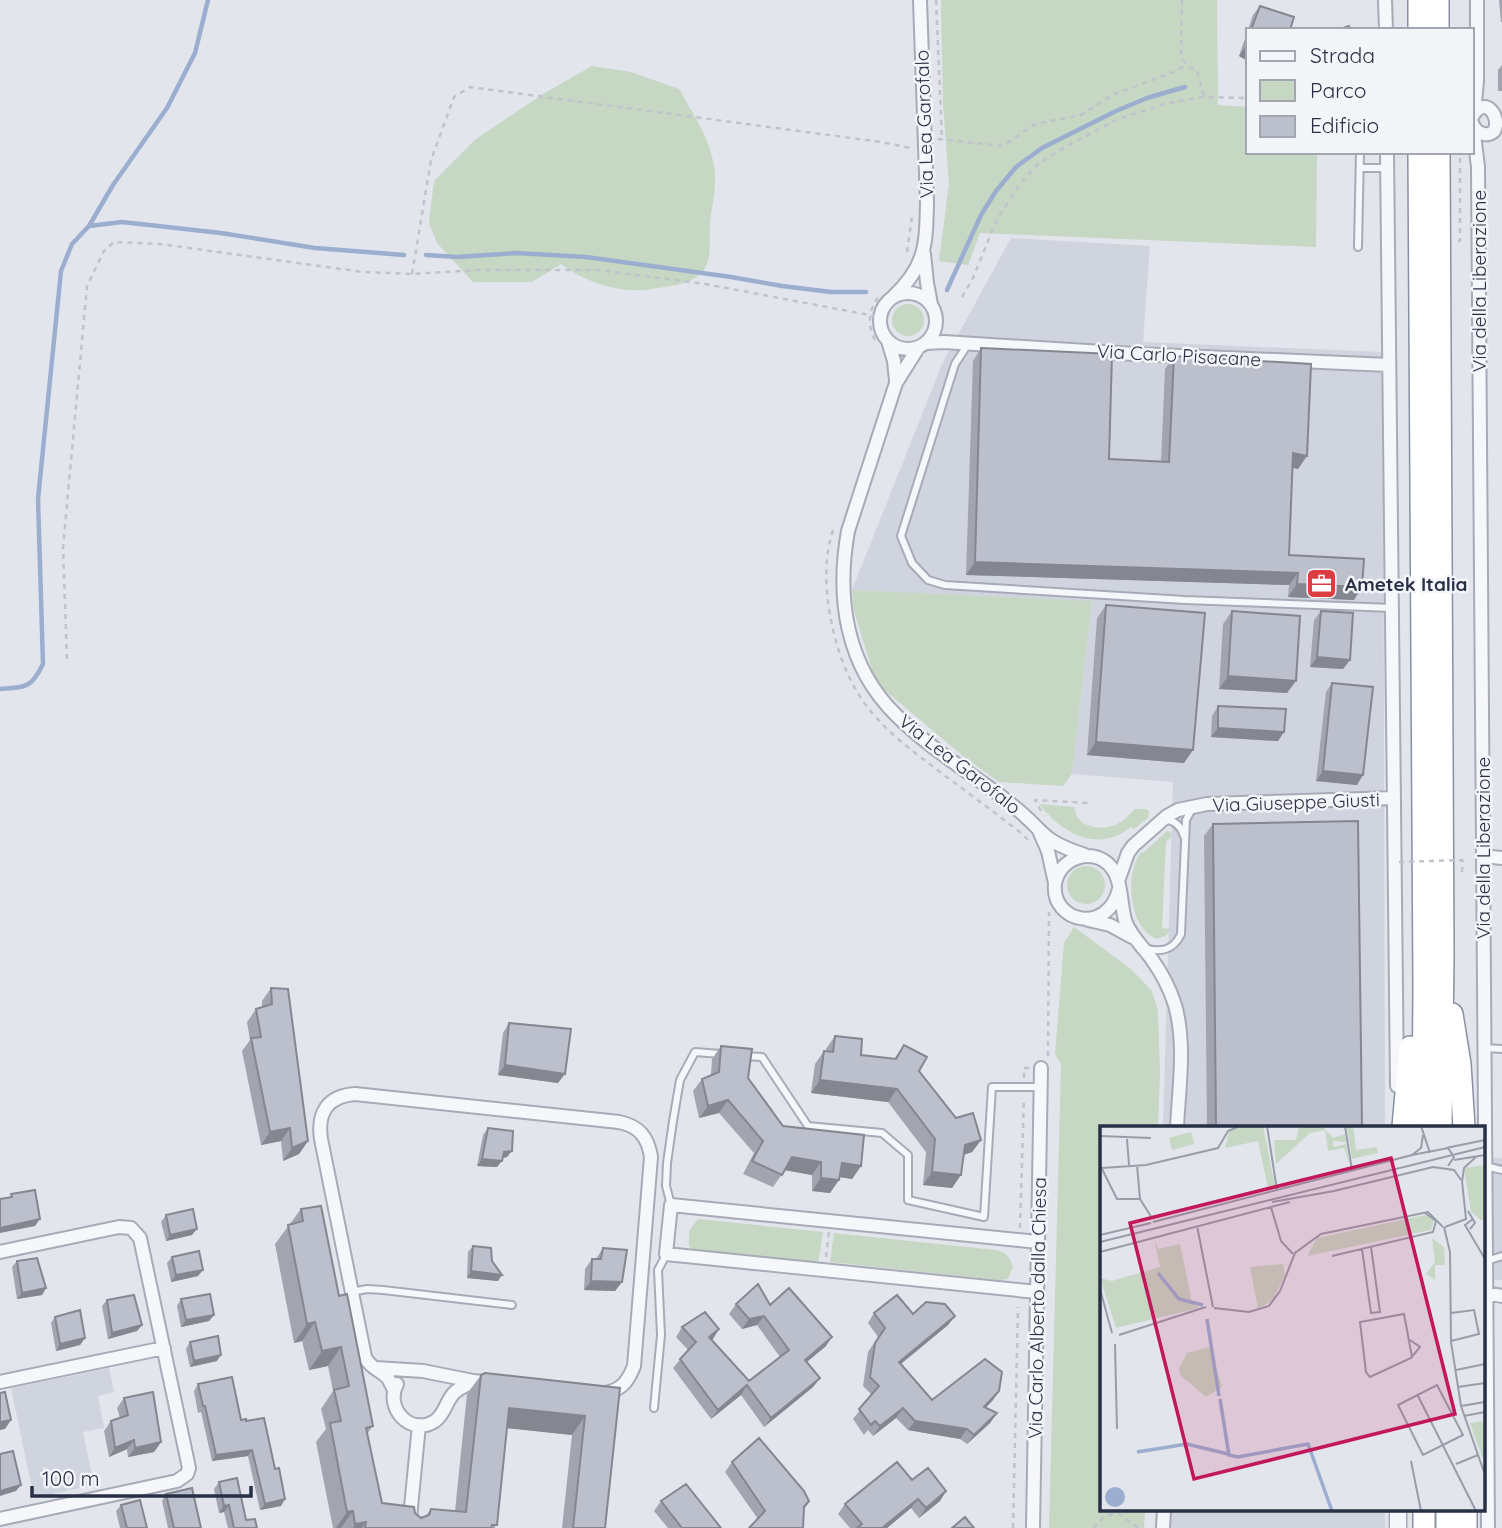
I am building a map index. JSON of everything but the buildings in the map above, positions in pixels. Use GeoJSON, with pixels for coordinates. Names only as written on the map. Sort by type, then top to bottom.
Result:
{"type":"FeatureCollection","features":[{"type":"Feature","properties":{"kind":"highway"},"geometry":{"type":"LineString","coordinates":[[1419,0],[1419,28]]}},
{"type":"Feature","properties":{"kind":"highway"},"geometry":{"type":"LineString","coordinates":[[1438,0],[1438,28]]}},
{"type":"Feature","properties":{"kind":"highway"},"geometry":{"type":"LineString","coordinates":[[1419,154],[1423,1126]]}},
{"type":"Feature","properties":{"kind":"highway"},"geometry":{"type":"LineString","coordinates":[[1439,154],[1443,956],[1441,1126]]}},
{"type":"Feature","properties":{"kind":"highway"},"geometry":{"type":"LineString","coordinates":[[1401,1126],[1410,1049],[1414,867],[1423,765]]}},
{"type":"Feature","properties":{"kind":"highway"},"geometry":{"type":"LineString","coordinates":[[1443,956],[1460,1064],[1464,1126]]}},
{"type":"Feature","properties":{"kind":"highway"},"geometry":{"type":"LineString","coordinates":[[1423,1510],[1424,1528]]}},
{"type":"Feature","properties":{"kind":"highway"},"geometry":{"type":"LineString","coordinates":[[1447,1510],[1447,1528]]}},
{"type":"Feature","properties":{"kind":"highway"},"geometry":{"type":"LineString","coordinates":[[1466,1510],[1466,1528]]}},
{"type":"Feature","properties":{"kind":"street","name":"Via Lea Garofalo"},"geometry":{"type":"LineString","coordinates":[[920,0],[927,203],[924,247],[927,283],[936,327],[896,383],[848,531],[842,579],[847,627],[866,675],[879,696],[896,715],[1014,806],[1047,838],[1058,845],[1090,856]]}},
{"type":"Feature","properties":{"kind":"street"},"geometry":{"type":"LineString","coordinates":[[1385,0],[1386,28]]}},
{"type":"Feature","properties":{"kind":"street","name":"Via della Liberazione"},"geometry":{"type":"LineString","coordinates":[[1474,110],[1477,81],[1477,0]]}},
{"type":"Feature","properties":{"kind":"street","name":"Via della Liberazione"},"geometry":{"type":"LineString","coordinates":[[1477,81],[1483,102],[1497,119],[1483,145],[1478,167]]}},
{"type":"Feature","properties":{"kind":"street"},"geometry":{"type":"LineString","coordinates":[[1474,118],[1481,108],[1497,119],[1488,134],[1479,133],[1474,122]]}},
{"type":"Feature","properties":{"kind":"street","name":"Via della Liberazione"},"geometry":{"type":"LineString","coordinates":[[1474,129],[1478,167],[1488,1528]]}},
{"type":"Feature","properties":{"kind":"street"},"geometry":{"type":"LineString","coordinates":[[1387,154],[1394,798],[1401,1126]]}},
{"type":"Feature","properties":{"kind":"street","name":"Via Lea Garofalo"},"geometry":{"type":"LineString","coordinates":[[896,383],[894,360],[883,344],[875,316],[890,293],[905,286],[918,268],[924,247]]}},
{"type":"Feature","properties":{"kind":"street"},"geometry":{"type":"LineString","coordinates":[[890,293],[918,295],[931,304]]}},
{"type":"Feature","properties":{"kind":"street"},"geometry":{"type":"LineString","coordinates":[[936,317],[945,330],[968,344]]}},
{"type":"Feature","properties":{"kind":"street","name":"Via Carlo Pisacane"},"geometry":{"type":"LineString","coordinates":[[922,345],[944,342],[1135,354],[1390,365]]}},
{"type":"Feature","properties":{"kind":"street"},"geometry":{"type":"LineString","coordinates":[[883,344],[910,350],[922,345]]}},
{"type":"Feature","properties":{"kind":"street","name":"Via Giuseppe Giusti"},"geometry":{"type":"LineString","coordinates":[[1090,856],[1111,855],[1133,846],[1173,812],[1197,806],[1394,798]]}},
{"type":"Feature","properties":{"kind":"street","name":"Via Lea Garofalo"},"geometry":{"type":"LineString","coordinates":[[1036,827],[1048,851],[1055,883]]}},
{"type":"Feature","properties":{"kind":"street","name":"Via Giuseppe Giusti"},"geometry":{"type":"LineString","coordinates":[[1118,885],[1125,860],[1133,846]]}},
{"type":"Feature","properties":{"kind":"street"},"geometry":{"type":"LineString","coordinates":[[1138,943],[1110,925],[1076,917],[1062,907],[1055,883],[1065,864],[1074,858],[1090,856],[1110,866],[1118,885],[1125,922],[1151,958],[1171,993],[1179,1023],[1181,1049],[1177,1126]]}},
{"type":"Feature","properties":{"kind":"street"},"geometry":{"type":"LineString","coordinates":[[1483,856],[1502,858]]}},
{"type":"Feature","properties":{"kind":"street"},"geometry":{"type":"LineString","coordinates":[[1084,919],[1104,914],[1111,907],[1116,899],[1118,885]]}},
{"type":"Feature","properties":{"kind":"street","name":"Via Carlo Alberto dalla Chiesa"},"geometry":{"type":"LineString","coordinates":[[1033,1528],[1041,1087],[1046,1069]]}},
{"type":"Feature","properties":{"kind":"street"},"geometry":{"type":"LineString","coordinates":[[394,1390],[387,1378],[368,1363],[365,1357],[318,1125],[323,1112],[341,1095],[355,1094],[629,1124],[645,1137],[650,1145],[651,1157],[634,1366],[621,1387],[602,1393],[589,1392]]}},
{"type":"Feature","properties":{"kind":"street"},"geometry":{"type":"LineString","coordinates":[[1037,1292],[666,1254],[671,1205],[1038,1242]]}},
{"type":"Feature","properties":{"kind":"street"},"geometry":{"type":"LineString","coordinates":[[0,1252],[119,1227],[131,1228],[140,1238],[189,1468],[187,1474],[177,1481],[20,1522],[0,1519]]}},
{"type":"Feature","properties":{"kind":"street"},"geometry":{"type":"LineString","coordinates":[[1486,1293],[1502,1296]]}},
{"type":"Feature","properties":{"kind":"street"},"geometry":{"type":"LineString","coordinates":[[0,1382],[164,1348]]}},
{"type":"Feature","properties":{"kind":"street"},"geometry":{"type":"LineString","coordinates":[[376,1368],[423,1371],[472,1381],[511,1385]]}},
{"type":"Feature","properties":{"kind":"street"},"geometry":{"type":"LineString","coordinates":[[414,1372],[398,1382],[394,1390],[393,1404],[403,1420],[419,1425],[434,1422],[454,1393],[472,1381]]}},
{"type":"Feature","properties":{"kind":"street"},"geometry":{"type":"LineString","coordinates":[[432,1374],[445,1387],[446,1406]]}},
{"type":"Feature","properties":{"kind":"street"},"geometry":{"type":"LineString","coordinates":[[409,1528],[419,1425]]}},
{"type":"Feature","properties":{"kind":"street"},"geometry":{"type":"LineString","coordinates":[[1163,1528],[1164,1510]]}},
{"type":"Feature","properties":{"kind":"street"},"geometry":{"type":"LineString","coordinates":[[1398,1510],[1398,1528]]}},
{"type":"Feature","properties":{"kind":"lane"},"geometry":{"type":"LineString","coordinates":[[1358,247],[1360,154]]}},
{"type":"Feature","properties":{"kind":"lane"},"geometry":{"type":"LineString","coordinates":[[1360,168],[1387,168]]}},
{"type":"Feature","properties":{"kind":"lane"},"geometry":{"type":"LineString","coordinates":[[968,344],[954,364],[901,536],[912,563],[928,580],[945,584],[1185,600],[1392,608]]}},
{"type":"Feature","properties":{"kind":"lane","name":"Via Giuseppe Giusti"},"geometry":{"type":"LineString","coordinates":[[1138,943],[1150,950],[1163,950],[1174,946],[1181,934],[1186,820],[1191,810],[1197,806]]}},
{"type":"Feature","properties":{"kind":"lane"},"geometry":{"type":"LineString","coordinates":[[1163,820],[1177,824],[1185,842]]}},
{"type":"Feature","properties":{"kind":"lane"},"geometry":{"type":"LineString","coordinates":[[1485,1048],[1502,1049]]}},
{"type":"Feature","properties":{"kind":"lane"},"geometry":{"type":"LineString","coordinates":[[671,1205],[666,1186],[673,1121],[680,1080],[695,1052],[762,1057],[808,1126],[882,1133],[908,1155],[908,1200],[984,1217],[992,1087],[1041,1087]]}},
{"type":"Feature","properties":{"kind":"lane"},"geometry":{"type":"LineString","coordinates":[[1485,1166],[1502,1170]]}},
{"type":"Feature","properties":{"kind":"lane"},"geometry":{"type":"LineString","coordinates":[[654,1408],[662,1335],[658,1270],[666,1254]]}},
{"type":"Feature","properties":{"kind":"lane"},"geometry":{"type":"LineString","coordinates":[[1486,1261],[1502,1256]]}},
{"type":"Feature","properties":{"kind":"lane"},"geometry":{"type":"LineString","coordinates":[[351,1292],[383,1290],[512,1305]]}},
{"type":"Feature","properties":{"kind":"path"},"geometry":{"type":"LineString","coordinates":[[936,0],[942,139]]}},
{"type":"Feature","properties":{"kind":"path"},"geometry":{"type":"LineString","coordinates":[[1182,0],[1181,57],[1188,67],[1197,70],[1203,97]]}},
{"type":"Feature","properties":{"kind":"path"},"geometry":{"type":"LineString","coordinates":[[412,274],[430,160],[454,97],[470,87],[911,148],[942,139],[1003,146],[1035,124],[1081,115],[1112,95],[1186,65]]}},
{"type":"Feature","properties":{"kind":"path"},"geometry":{"type":"LineString","coordinates":[[962,298],[997,219],[1020,184],[1038,164],[1118,119],[1168,103],[1203,97],[1246,99]]}},
{"type":"Feature","properties":{"kind":"path"},"geometry":{"type":"LineString","coordinates":[[905,261],[913,210]]}},
{"type":"Feature","properties":{"kind":"path"},"geometry":{"type":"LineString","coordinates":[[68,659],[63,548],[87,286],[104,251],[114,242],[160,244],[363,272],[412,274],[477,270],[597,270],[705,284],[875,316]]}},
{"type":"Feature","properties":{"kind":"path"},"geometry":{"type":"LineString","coordinates":[[883,344],[870,326],[875,316],[875,301],[890,293]]}},
{"type":"Feature","properties":{"kind":"path"},"geometry":{"type":"LineString","coordinates":[[835,526],[826,568],[827,598],[833,633],[844,666],[859,695],[899,741],[1028,840]]}},
{"type":"Feature","properties":{"kind":"path"},"geometry":{"type":"LineString","coordinates":[[1041,811],[1035,800],[1088,803]]}},
{"type":"Feature","properties":{"kind":"path"},"geometry":{"type":"LineString","coordinates":[[1399,862],[1463,860],[1462,872]]}},
{"type":"Feature","properties":{"kind":"path"},"geometry":{"type":"LineString","coordinates":[[1020,1234],[1024,1068],[1046,1069],[1048,1054],[1049,913],[1045,903]]}},
{"type":"Feature","properties":{"kind":"path"},"geometry":{"type":"LineString","coordinates":[[825,1271],[830,1221]]}},
{"type":"Feature","properties":{"kind":"path"},"geometry":{"type":"LineString","coordinates":[[1013,1528],[1018,1307]]}},
{"type":"Feature","properties":{"kind":"path"},"geometry":{"type":"LineString","coordinates":[[1093,1528],[1104,1517],[1117,1513],[1139,1528]]}},
{"type":"Feature","properties":{"kind":"shaded area"},"geometry":{"type":"Polygon","coordinates":[[[1011,238],[1150,246],[1143,342],[1383,352],[1385,1126],[1163,1126],[1173,782],[1072,774],[1092,602],[852,590],[943,362],[1011,238]]]}},
{"type":"Feature","properties":{"kind":"shaded area"},"geometry":{"type":"Polygon","coordinates":[[[1484,1157],[1502,1158],[1502,1280],[1484,1280],[1484,1157]]]}},
{"type":"Feature","properties":{"kind":"shaded area"},"geometry":{"type":"Polygon","coordinates":[[[109,1368],[114,1392],[98,1396],[104,1428],[83,1432],[94,1485],[34,1498],[11,1388],[109,1368]]]}},
{"type":"Feature","properties":{"kind":"shaded area"},"geometry":{"type":"Polygon","coordinates":[[[1157,1510],[1385,1510],[1385,1528],[1158,1528],[1157,1510]]]}},
{"type":"Feature","properties":{"kind":"green space"},"geometry":{"type":"Polygon","coordinates":[[[941,0],[1217,0],[1218,105],[1246,107],[1246,154],[1317,154],[1316,247],[980,233],[968,265],[939,261],[949,184],[943,104],[941,0]]]}},
{"type":"Feature","properties":{"kind":"green space"},"geometry":{"type":"Polygon","coordinates":[[[592,66],[631,72],[679,89],[696,119],[710,150],[715,173],[709,253],[705,268],[695,278],[673,286],[639,290],[592,282],[561,264],[532,282],[473,282],[437,243],[429,223],[434,181],[476,139],[543,94],[592,66]]]}},
{"type":"Feature","properties":{"kind":"green space"},"geometry":{"type":"Polygon","coordinates":[[[908,304],[919,309],[924,320],[919,331],[908,336],[897,331],[892,320],[897,309],[908,304]]]}},
{"type":"Feature","properties":{"kind":"green space"},"geometry":{"type":"Polygon","coordinates":[[[852,590],[1092,601],[1072,774],[1063,786],[999,782],[963,756],[876,683],[854,611],[852,590]]]}},
{"type":"Feature","properties":{"kind":"green space"},"geometry":{"type":"Polygon","coordinates":[[[1039,804],[1074,807],[1081,822],[1096,827],[1117,824],[1135,809],[1149,811],[1148,818],[1134,829],[1131,827],[1106,839],[1093,839],[1069,831],[1058,824],[1039,804]]]}},
{"type":"Feature","properties":{"kind":"green space"},"geometry":{"type":"Polygon","coordinates":[[[1167,831],[1172,835],[1166,841],[1162,928],[1170,929],[1167,935],[1157,939],[1140,924],[1135,913],[1132,873],[1141,852],[1167,831]]]}},
{"type":"Feature","properties":{"kind":"green space"},"geometry":{"type":"Polygon","coordinates":[[[1086,866],[1099,872],[1105,885],[1099,898],[1086,904],[1073,898],[1067,885],[1073,872],[1086,866]]]}},
{"type":"Feature","properties":{"kind":"green space"},"geometry":{"type":"Polygon","coordinates":[[[1074,927],[1131,969],[1152,991],[1158,1011],[1158,1126],[1100,1126],[1100,1510],[1145,1510],[1144,1528],[1049,1528],[1061,1064],[1055,1054],[1064,943],[1074,927]]]}},
{"type":"Feature","properties":{"kind":"green space"},"geometry":{"type":"Polygon","coordinates":[[[698,1219],[823,1232],[818,1264],[693,1250],[689,1246],[689,1231],[698,1219]]]}},
{"type":"Feature","properties":{"kind":"green space"},"geometry":{"type":"Polygon","coordinates":[[[834,1233],[995,1250],[1007,1255],[1013,1267],[1008,1279],[999,1280],[830,1262],[834,1233]]]}},
{"type":"Feature","properties":{"kind":"waterway"},"geometry":{"type":"LineString","coordinates":[[89,226],[113,185],[167,108],[195,53],[208,0]]}},
{"type":"Feature","properties":{"kind":"waterway"},"geometry":{"type":"LineString","coordinates":[[947,290],[981,215],[1016,167],[1042,148],[1116,111],[1185,87]]}},
{"type":"Feature","properties":{"kind":"waterway"},"geometry":{"type":"LineString","coordinates":[[0,689],[26,685],[35,678],[43,664],[38,499],[61,271],[72,244],[89,226],[122,222],[221,233],[315,248],[404,255]]}},
{"type":"Feature","properties":{"kind":"waterway"},"geometry":{"type":"LineString","coordinates":[[426,255],[457,257],[516,253],[586,257],[782,286],[831,292],[866,292]]}},
{"type":"Feature","properties":{"kind":"place","name":"Ametek Italia"},"geometry":{"type":"Point","coordinates":[1322,584]}}]}
